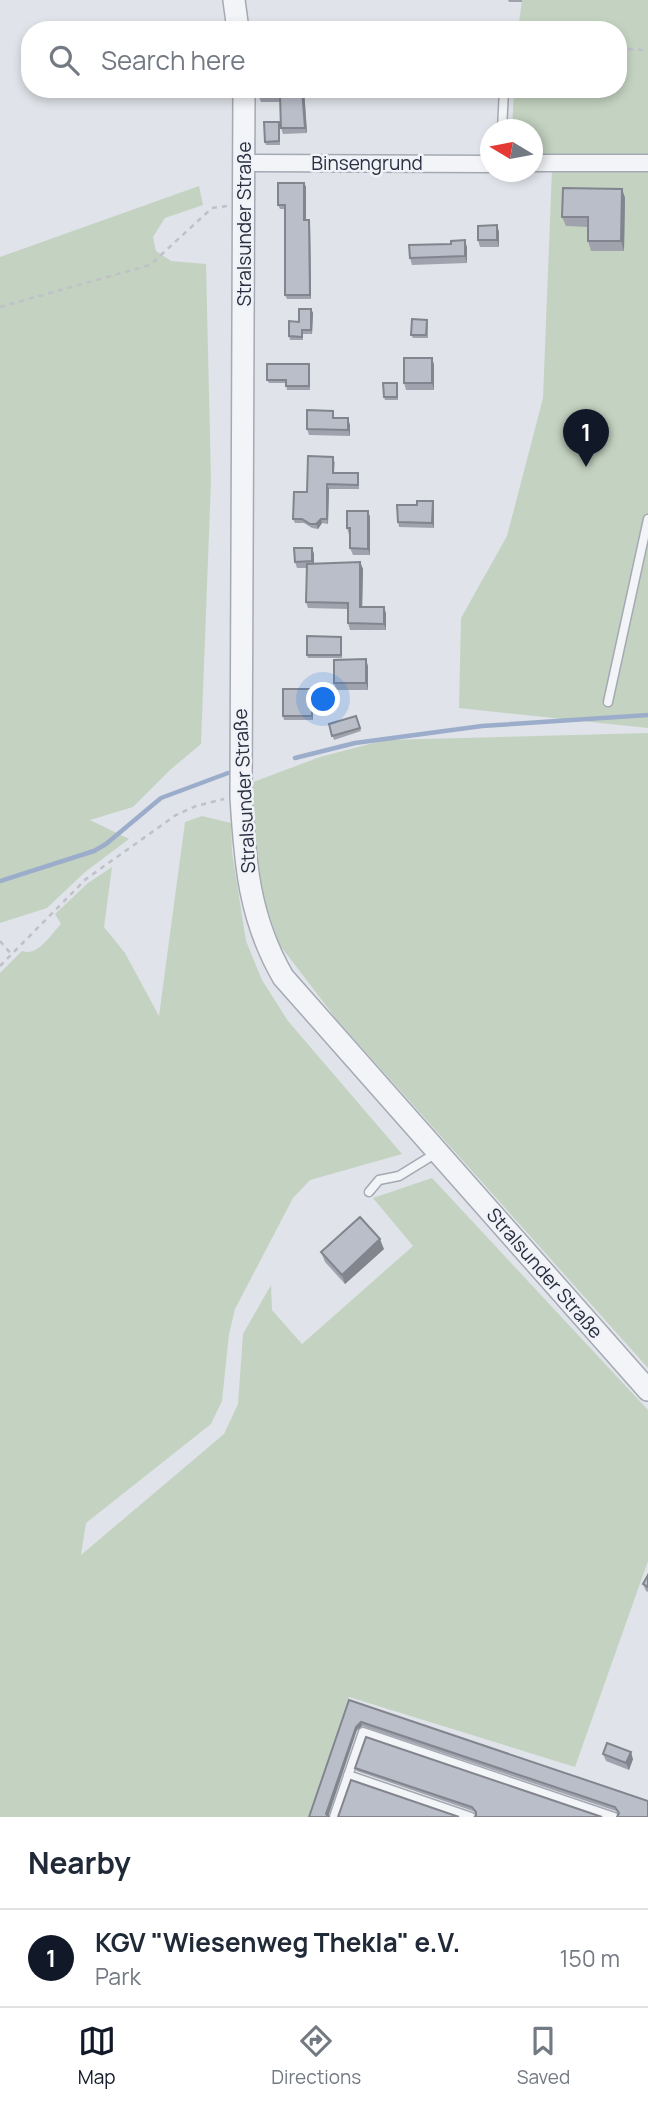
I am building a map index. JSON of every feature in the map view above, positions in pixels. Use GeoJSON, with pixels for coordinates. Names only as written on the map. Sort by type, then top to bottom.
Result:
{"type":"FeatureCollection","features":[{"type":"Feature","properties":{"kind":"street"},"geometry":{"type":"LineString","coordinates":[[234,0],[237,21]]}},
{"type":"Feature","properties":{"kind":"street","name":"Stralsunder Straße"},"geometry":{"type":"LineString","coordinates":[[244,98],[241,797],[244,857],[252,902],[264,940],[283,977],[648,1390]]}},
{"type":"Feature","properties":{"kind":"street","name":"Binsengrund"},"geometry":{"type":"LineString","coordinates":[[244,163],[480,163]]}},
{"type":"Feature","properties":{"kind":"street"},"geometry":{"type":"LineString","coordinates":[[543,163],[648,163]]}},
{"type":"Feature","properties":{"kind":"lane"},"geometry":{"type":"LineString","coordinates":[[503,119],[504,98]]}},
{"type":"Feature","properties":{"kind":"lane"},"geometry":{"type":"LineString","coordinates":[[608,702],[648,519]]}},
{"type":"Feature","properties":{"kind":"lane"},"geometry":{"type":"LineString","coordinates":[[369,1192],[379,1180],[399,1176],[438,1152]]}},
{"type":"Feature","properties":{"kind":"lane"},"geometry":{"type":"LineString","coordinates":[[334,1817],[363,1732],[614,1817]]}},
{"type":"Feature","properties":{"kind":"lane"},"geometry":{"type":"LineString","coordinates":[[348,1776],[471,1817]]}},
{"type":"Feature","properties":{"kind":"path"},"geometry":{"type":"LineString","coordinates":[[627,49],[648,50]]}},
{"type":"Feature","properties":{"kind":"path"},"geometry":{"type":"LineString","coordinates":[[0,307],[150,265],[212,208],[244,203]]}},
{"type":"Feature","properties":{"kind":"path"},"geometry":{"type":"LineString","coordinates":[[0,966],[86,878],[159,825],[196,806],[241,797]]}},
{"type":"Feature","properties":{"kind":"path"},"geometry":{"type":"LineString","coordinates":[[0,941],[12,955]]}},
{"type":"Feature","properties":{"kind":"green space"},"geometry":{"type":"Polygon","coordinates":[[[522,0],[648,0],[648,159],[543,158],[543,119],[513,119],[514,98],[627,98],[627,21],[519,21],[522,0]]]}},
{"type":"Feature","properties":{"kind":"green space"},"geometry":{"type":"Polygon","coordinates":[[[648,168],[648,728],[459,708],[461,618],[507,536],[543,398],[552,169],[648,168]]]}},
{"type":"Feature","properties":{"kind":"green space"},"geometry":{"type":"Polygon","coordinates":[[[199,186],[203,205],[165,218],[153,237],[156,251],[171,261],[206,264],[211,480],[201,744],[133,807],[90,820],[129,839],[85,872],[47,908],[0,923],[0,257],[199,186]]]}},
{"type":"Feature","properties":{"kind":"green space"},"geometry":{"type":"Polygon","coordinates":[[[648,733],[648,1368],[337,1020],[279,944],[259,883],[253,830],[253,782],[320,757],[385,740],[648,733]]]}},
{"type":"Feature","properties":{"kind":"green space"},"geometry":{"type":"Polygon","coordinates":[[[202,816],[231,823],[232,852],[246,941],[262,980],[288,1021],[402,1154],[310,1180],[293,1198],[235,1309],[229,1334],[222,1401],[211,1424],[86,1523],[81,1555],[224,1434],[238,1404],[243,1334],[271,1285],[272,1310],[302,1344],[413,1246],[373,1198],[432,1178],[648,1410],[648,1561],[575,1767],[349,1697],[308,1817],[0,1817],[0,973],[22,951],[33,951],[43,944],[61,924],[55,914],[88,883],[112,867],[104,927],[125,953],[159,1016],[185,822],[202,816]]]}},
{"type":"Feature","properties":{"kind":"building"},"geometry":{"type":"Polygon","coordinates":[[[280,98],[303,98],[305,128],[281,128],[280,98]]]}},
{"type":"Feature","properties":{"kind":"building"},"geometry":{"type":"Polygon","coordinates":[[[264,122],[279,122],[279,141],[265,142],[264,122]]]}},
{"type":"Feature","properties":{"kind":"building"},"geometry":{"type":"Polygon","coordinates":[[[278,183],[304,183],[304,220],[309,220],[310,295],[285,295],[285,205],[278,205],[278,183]]]}},
{"type":"Feature","properties":{"kind":"building"},"geometry":{"type":"Polygon","coordinates":[[[563,188],[622,189],[621,241],[588,241],[588,217],[562,217],[563,188]]]}},
{"type":"Feature","properties":{"kind":"building"},"geometry":{"type":"Polygon","coordinates":[[[497,225],[497,240],[478,240],[478,226],[497,225]]]}},
{"type":"Feature","properties":{"kind":"building"},"geometry":{"type":"Polygon","coordinates":[[[465,240],[465,256],[410,258],[409,245],[451,244],[451,241],[465,240]]]}},
{"type":"Feature","properties":{"kind":"building"},"geometry":{"type":"Polygon","coordinates":[[[299,309],[311,309],[311,330],[302,330],[302,337],[289,336],[289,321],[299,322],[299,309]]]}},
{"type":"Feature","properties":{"kind":"building"},"geometry":{"type":"Polygon","coordinates":[[[412,319],[427,320],[426,335],[411,335],[412,319]]]}},
{"type":"Feature","properties":{"kind":"building"},"geometry":{"type":"Polygon","coordinates":[[[404,358],[432,358],[432,383],[404,383],[404,358]]]}},
{"type":"Feature","properties":{"kind":"building"},"geometry":{"type":"Polygon","coordinates":[[[267,364],[309,364],[309,386],[286,386],[286,380],[267,380],[267,364]]]}},
{"type":"Feature","properties":{"kind":"building"},"geometry":{"type":"Polygon","coordinates":[[[383,383],[397,383],[397,397],[384,397],[383,383]]]}},
{"type":"Feature","properties":{"kind":"building"},"geometry":{"type":"Polygon","coordinates":[[[307,410],[333,411],[333,418],[348,418],[348,430],[307,429],[307,410]]]}},
{"type":"Feature","properties":{"kind":"building"},"geometry":{"type":"Polygon","coordinates":[[[308,456],[333,457],[333,473],[358,473],[358,485],[327,484],[327,519],[321,519],[316,524],[293,519],[294,492],[307,492],[308,456]]]}},
{"type":"Feature","properties":{"kind":"building"},"geometry":{"type":"Polygon","coordinates":[[[417,501],[433,501],[432,523],[398,522],[397,505],[417,505],[417,501]]]}},
{"type":"Feature","properties":{"kind":"building"},"geometry":{"type":"Polygon","coordinates":[[[347,511],[368,511],[368,549],[350,548],[347,511]]]}},
{"type":"Feature","properties":{"kind":"building"},"geometry":{"type":"Polygon","coordinates":[[[294,548],[312,548],[312,561],[295,562],[294,548]]]}},
{"type":"Feature","properties":{"kind":"building"},"geometry":{"type":"Polygon","coordinates":[[[360,562],[360,607],[384,607],[384,624],[348,623],[348,603],[306,602],[307,564],[360,562]]]}},
{"type":"Feature","properties":{"kind":"building"},"geometry":{"type":"Polygon","coordinates":[[[307,636],[341,637],[341,655],[307,655],[307,636]]]}},
{"type":"Feature","properties":{"kind":"building"},"geometry":{"type":"Polygon","coordinates":[[[366,659],[366,683],[334,683],[334,660],[366,659]]]}},
{"type":"Feature","properties":{"kind":"building"},"geometry":{"type":"Polygon","coordinates":[[[283,689],[312,689],[312,716],[283,716],[283,689]]]}},
{"type":"Feature","properties":{"kind":"building"},"geometry":{"type":"Polygon","coordinates":[[[356,716],[360,728],[332,736],[329,724],[356,716]]]}},
{"type":"Feature","properties":{"kind":"building"},"geometry":{"type":"Polygon","coordinates":[[[360,1217],[380,1239],[342,1275],[321,1252],[360,1217]]]}},
{"type":"Feature","properties":{"kind":"building"},"geometry":{"type":"Polygon","coordinates":[[[349,1700],[648,1801],[648,1817],[617,1817],[619,1813],[615,1807],[361,1722],[356,1727],[326,1814],[329,1817],[309,1817],[349,1700]]]}},
{"type":"Feature","properties":{"kind":"building"},"geometry":{"type":"Polygon","coordinates":[[[366,1737],[602,1817],[474,1817],[476,1812],[472,1807],[355,1768],[366,1737]]]}},
{"type":"Feature","properties":{"kind":"building"},"geometry":{"type":"Polygon","coordinates":[[[607,1743],[631,1752],[626,1763],[603,1754],[607,1743]]]}},
{"type":"Feature","properties":{"kind":"building"},"geometry":{"type":"Polygon","coordinates":[[[351,1780],[459,1817],[338,1817],[351,1780]]]}},
{"type":"Feature","properties":{"kind":"waterway"},"geometry":{"type":"LineString","coordinates":[[295,758],[355,743],[482,726],[648,715]]}},
{"type":"Feature","properties":{"kind":"waterway"},"geometry":{"type":"LineString","coordinates":[[0,881],[94,851],[161,798],[228,773]]}},
{"type":"Feature","properties":{"kind":"place","name":"KGV \"Wiesenweg Thekla\" e.V."},"geometry":{"type":"Point","coordinates":[586,467]}}]}
